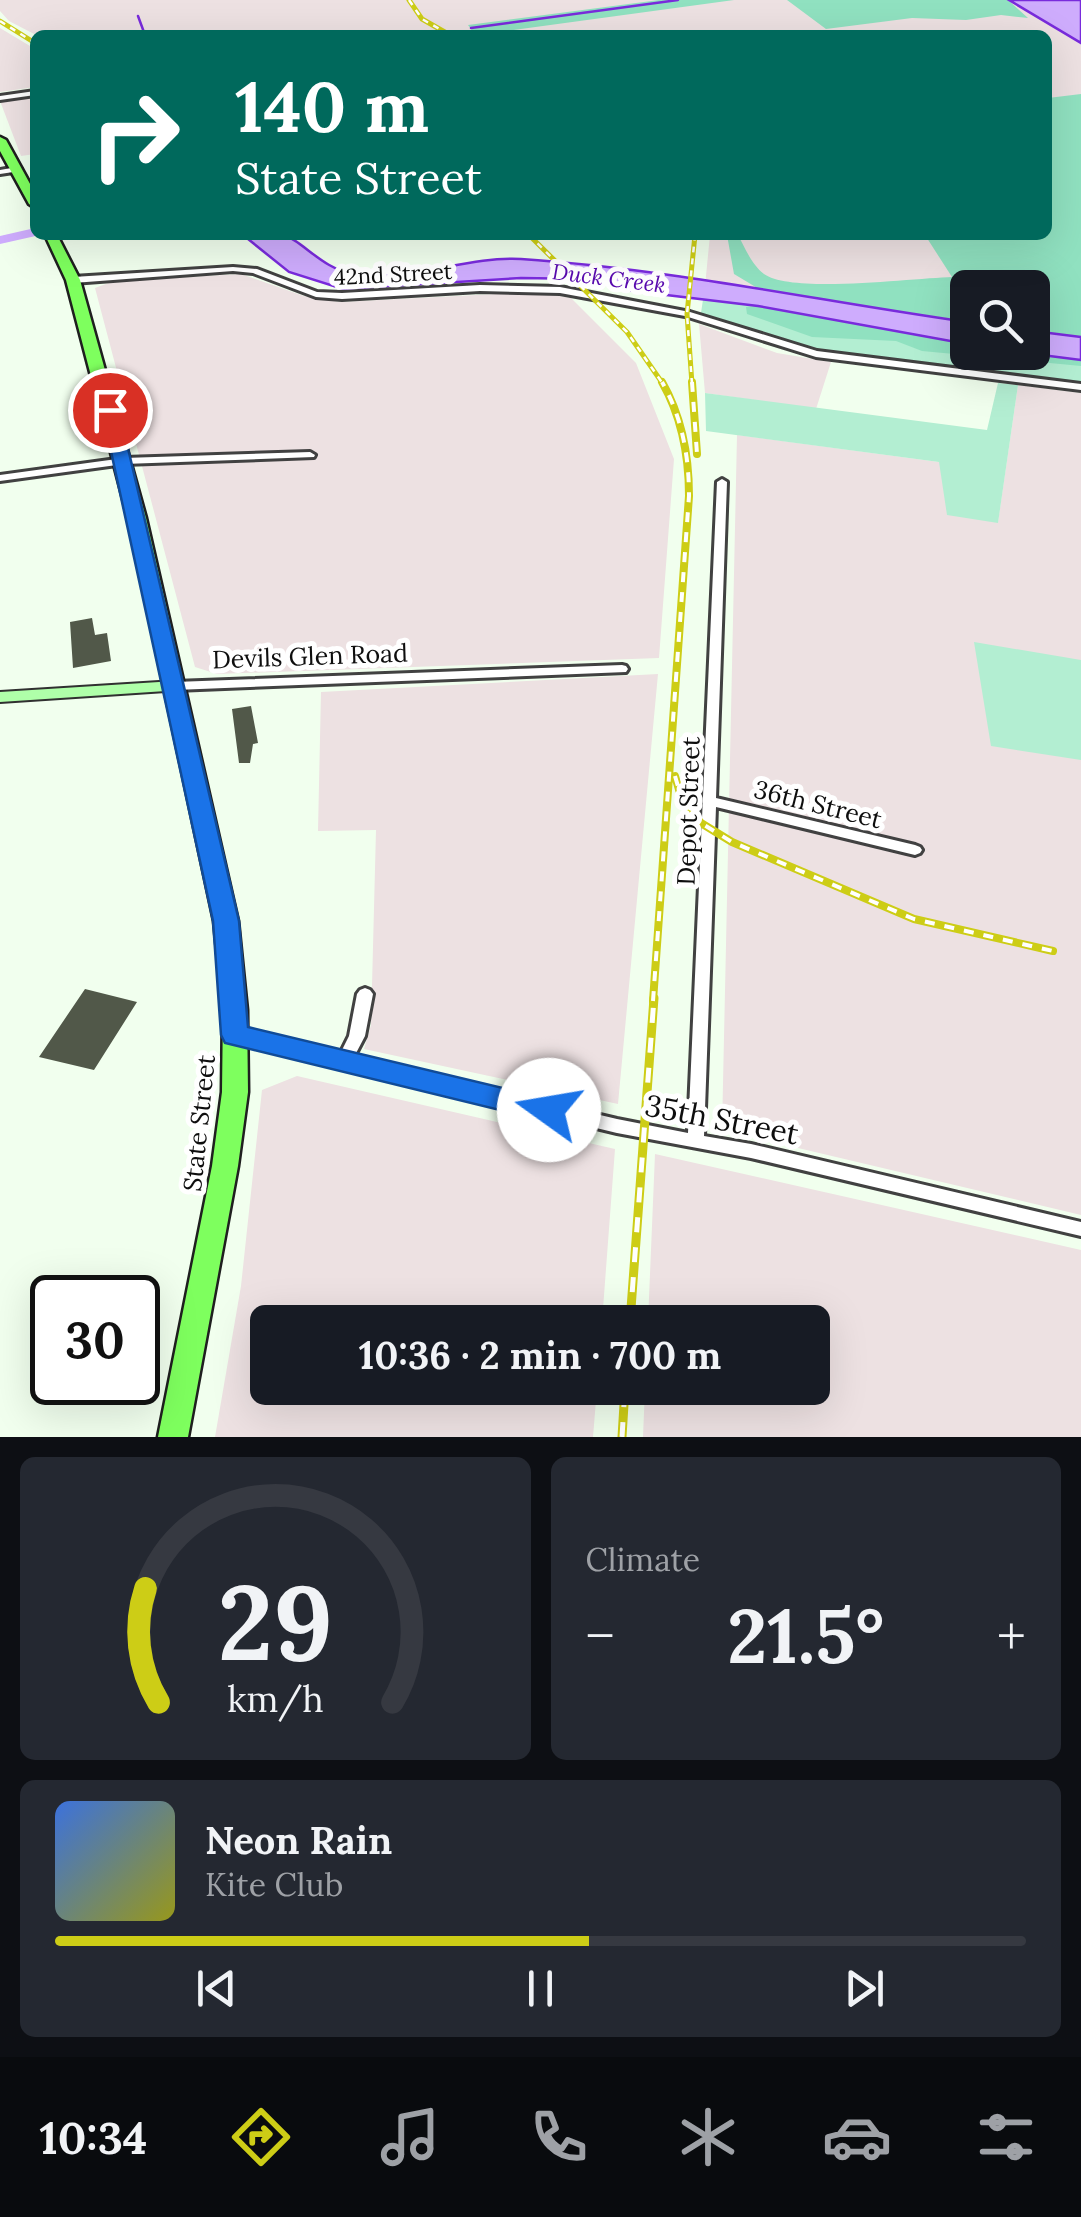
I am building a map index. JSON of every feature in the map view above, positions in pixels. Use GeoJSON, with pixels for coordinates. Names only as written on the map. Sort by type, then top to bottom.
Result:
{"type":"FeatureCollection","features":[{"type":"Feature","properties":{"kind":"main road"},"geometry":{"type":"LineString","coordinates":[[0,140],[30,193]]}},
{"type":"Feature","properties":{"kind":"main road","name":"State Street"},"geometry":{"type":"LineString","coordinates":[[54,240],[73,280],[124,461],[226,921],[235,1092],[225,1166],[173,1437]]}},
{"type":"Feature","properties":{"kind":"main road","name":"Devils Glen Road"},"geometry":{"type":"LineString","coordinates":[[0,696],[174,686]]}},
{"type":"Feature","properties":{"kind":"street"},"geometry":{"type":"LineString","coordinates":[[0,98],[30,94]]}},
{"type":"Feature","properties":{"kind":"street"},"geometry":{"type":"LineString","coordinates":[[0,172],[17,169]]}},
{"type":"Feature","properties":{"kind":"street","name":"42nd Street"},"geometry":{"type":"LineString","coordinates":[[73,280],[233,269],[254,271],[316,294],[480,288],[560,290],[688,314],[816,354],[1081,387]]}},
{"type":"Feature","properties":{"kind":"street"},"geometry":{"type":"LineString","coordinates":[[0,478],[124,461],[310,455]]}},
{"type":"Feature","properties":{"kind":"street","name":"Depot Street"},"geometry":{"type":"LineString","coordinates":[[696,1141],[722,482]]}},
{"type":"Feature","properties":{"kind":"street","name":"Devils Glen Road"},"geometry":{"type":"LineString","coordinates":[[174,686],[622,669]]}},
{"type":"Feature","properties":{"kind":"street","name":"36th Street"},"geometry":{"type":"LineString","coordinates":[[711,801],[915,850]]}},
{"type":"Feature","properties":{"kind":"street"},"geometry":{"type":"LineString","coordinates":[[342,1063],[357,1036],[365,994]]}},
{"type":"Feature","properties":{"kind":"street","name":"35th Street"},"geometry":{"type":"LineString","coordinates":[[235,1035],[342,1063],[1081,1228]]}},
{"type":"Feature","properties":{"kind":"shaded area"},"geometry":{"type":"Polygon","coordinates":[[[0,0],[1009,0],[1081,43],[1081,337],[1050,333],[1050,270],[950,270],[950,320],[705,286],[710,240],[1052,240],[1052,30],[30,32],[9,21],[0,11],[0,0]]]}},
{"type":"Feature","properties":{"kind":"shaded area"},"geometry":{"type":"Polygon","coordinates":[[[0,28],[30,46],[30,88],[0,92],[0,28]]]}},
{"type":"Feature","properties":{"kind":"shaded area"},"geometry":{"type":"Polygon","coordinates":[[[30,97],[30,155],[21,156],[0,101],[30,97]]]}},
{"type":"Feature","properties":{"kind":"shaded area"},"geometry":{"type":"Polygon","coordinates":[[[241,274],[304,296],[340,302],[536,292],[571,298],[636,363],[674,459],[659,658],[217,674],[195,667],[95,288],[114,281],[241,274]]]}},
{"type":"Feature","properties":{"kind":"shaded area"},"geometry":{"type":"Polygon","coordinates":[[[699,324],[777,353],[831,362],[816,409],[705,393],[699,324]]]}},
{"type":"Feature","properties":{"kind":"shaded area"},"geometry":{"type":"Polygon","coordinates":[[[1018,385],[1081,393],[1081,1215],[722,1130],[737,435],[939,462],[998,522],[1018,385]]]}},
{"type":"Feature","properties":{"kind":"shaded area"},"geometry":{"type":"Polygon","coordinates":[[[658,674],[618,1104],[364,1049],[371,1025],[376,830],[318,831],[321,692],[658,674]]]}},
{"type":"Feature","properties":{"kind":"shaded area"},"geometry":{"type":"Polygon","coordinates":[[[297,1076],[615,1149],[603,1305],[250,1305],[250,1405],[596,1405],[593,1437],[215,1437],[241,1286],[262,1090],[297,1076]]]}},
{"type":"Feature","properties":{"kind":"shaded area"},"geometry":{"type":"Polygon","coordinates":[[[655,1154],[1081,1250],[1081,1437],[643,1437],[644,1405],[830,1405],[830,1305],[649,1305],[655,1154]]]}},
{"type":"Feature","properties":{"kind":"green space"},"geometry":{"type":"Polygon","coordinates":[[[659,0],[734,0],[513,30],[472,30],[468,25],[659,0]]]}},
{"type":"Feature","properties":{"kind":"green space"},"geometry":{"type":"Polygon","coordinates":[[[787,0],[1008,0],[1028,18],[912,18],[826,29],[787,0]]]}},
{"type":"Feature","properties":{"kind":"green space"},"geometry":{"type":"Polygon","coordinates":[[[1081,94],[1081,337],[1050,333],[1050,270],[950,270],[950,274],[928,240],[1052,240],[1052,98],[1081,94]]]}},
{"type":"Feature","properties":{"kind":"green space"},"geometry":{"type":"Polygon","coordinates":[[[728,240],[741,240],[764,274],[778,280],[826,284],[950,277],[950,319],[764,292],[734,274],[728,240]]]}},
{"type":"Feature","properties":{"kind":"green space"},"geometry":{"type":"Polygon","coordinates":[[[705,286],[950,320],[950,367],[824,352],[701,313],[705,286]]]}},
{"type":"Feature","properties":{"kind":"green space"},"geometry":{"type":"Polygon","coordinates":[[[746,307],[950,341],[950,354],[922,351],[896,341],[812,337],[747,314],[746,307]]]}},
{"type":"Feature","properties":{"kind":"green space"},"geometry":{"type":"Polygon","coordinates":[[[1050,333],[1081,337],[1081,382],[978,370],[1050,370],[1050,333]]]}},
{"type":"Feature","properties":{"kind":"green space"},"geometry":{"type":"Polygon","coordinates":[[[1050,356],[1081,360],[1081,366],[1050,363],[1050,356]]]}},
{"type":"Feature","properties":{"kind":"green space"},"geometry":{"type":"Polygon","coordinates":[[[998,383],[1018,385],[998,523],[947,515],[939,462],[706,431],[705,393],[987,430],[998,383]]]}},
{"type":"Feature","properties":{"kind":"green space"},"geometry":{"type":"Polygon","coordinates":[[[974,642],[1081,660],[1081,760],[991,746],[974,642]]]}},
{"type":"Feature","properties":{"kind":"water"},"geometry":{"type":"Polygon","coordinates":[[[1009,0],[1081,0],[1081,43],[1009,0]]]}},
{"type":"Feature","properties":{"kind":"water"},"geometry":{"type":"Polygon","coordinates":[[[249,240],[292,240],[342,271],[375,276],[521,259],[689,278],[950,319],[950,341],[758,306],[633,291],[587,279],[521,278],[343,289],[289,272],[249,240]]]}},
{"type":"Feature","properties":{"kind":"water"},"geometry":{"type":"Polygon","coordinates":[[[1050,333],[1081,337],[1081,360],[1050,356],[1050,333]]]}},
{"type":"Feature","properties":{"kind":"building"},"geometry":{"type":"Polygon","coordinates":[[[92,618],[95,635],[107,633],[111,661],[73,668],[70,622],[92,618]]]}},
{"type":"Feature","properties":{"kind":"building"},"geometry":{"type":"Polygon","coordinates":[[[251,706],[258,743],[253,744],[250,763],[239,763],[232,709],[251,706]]]}},
{"type":"Feature","properties":{"kind":"building"},"geometry":{"type":"Polygon","coordinates":[[[85,989],[137,1002],[94,1070],[39,1057],[85,989]]]}},
{"type":"Feature","properties":{"kind":"waterway"},"geometry":{"type":"LineString","coordinates":[[471,28],[678,0]]}},
{"type":"Feature","properties":{"kind":"waterway"},"geometry":{"type":"LineString","coordinates":[[138,16],[143,30]]}},
{"type":"Feature","properties":{"kind":"waterway","name":"Duck Creek"},"geometry":{"type":"LineString","coordinates":[[0,240],[30,233]]}},
{"type":"Feature","properties":{"kind":"railway"},"geometry":{"type":"LineString","coordinates":[[409,0],[422,19],[441,30]]}},
{"type":"Feature","properties":{"kind":"railway"},"geometry":{"type":"LineString","coordinates":[[0,21],[30,40]]}},
{"type":"Feature","properties":{"kind":"railway"},"geometry":{"type":"LineString","coordinates":[[534,240],[627,332],[663,384]]}},
{"type":"Feature","properties":{"kind":"railway"},"geometry":{"type":"LineString","coordinates":[[692,384],[687,314],[694,240]]}},
{"type":"Feature","properties":{"kind":"railway"},"geometry":{"type":"LineString","coordinates":[[692,382],[697,454]]}},
{"type":"Feature","properties":{"kind":"railway"},"geometry":{"type":"LineString","coordinates":[[653,1001],[689,496],[683,437],[663,384]]}},
{"type":"Feature","properties":{"kind":"railway"},"geometry":{"type":"LineString","coordinates":[[675,776],[682,800],[701,823],[732,842],[914,919],[1053,951]]}},
{"type":"Feature","properties":{"kind":"railway"},"geometry":{"type":"LineString","coordinates":[[631,1305],[654,998]]}},
{"type":"Feature","properties":{"kind":"railway"},"geometry":{"type":"LineString","coordinates":[[622,1437],[624,1405]]}},
{"type":"Feature","properties":{"kind":"route"},"geometry":{"type":"LineString","coordinates":[[110,410],[146,555],[226,921],[235,1035],[549,1110]]}}]}
